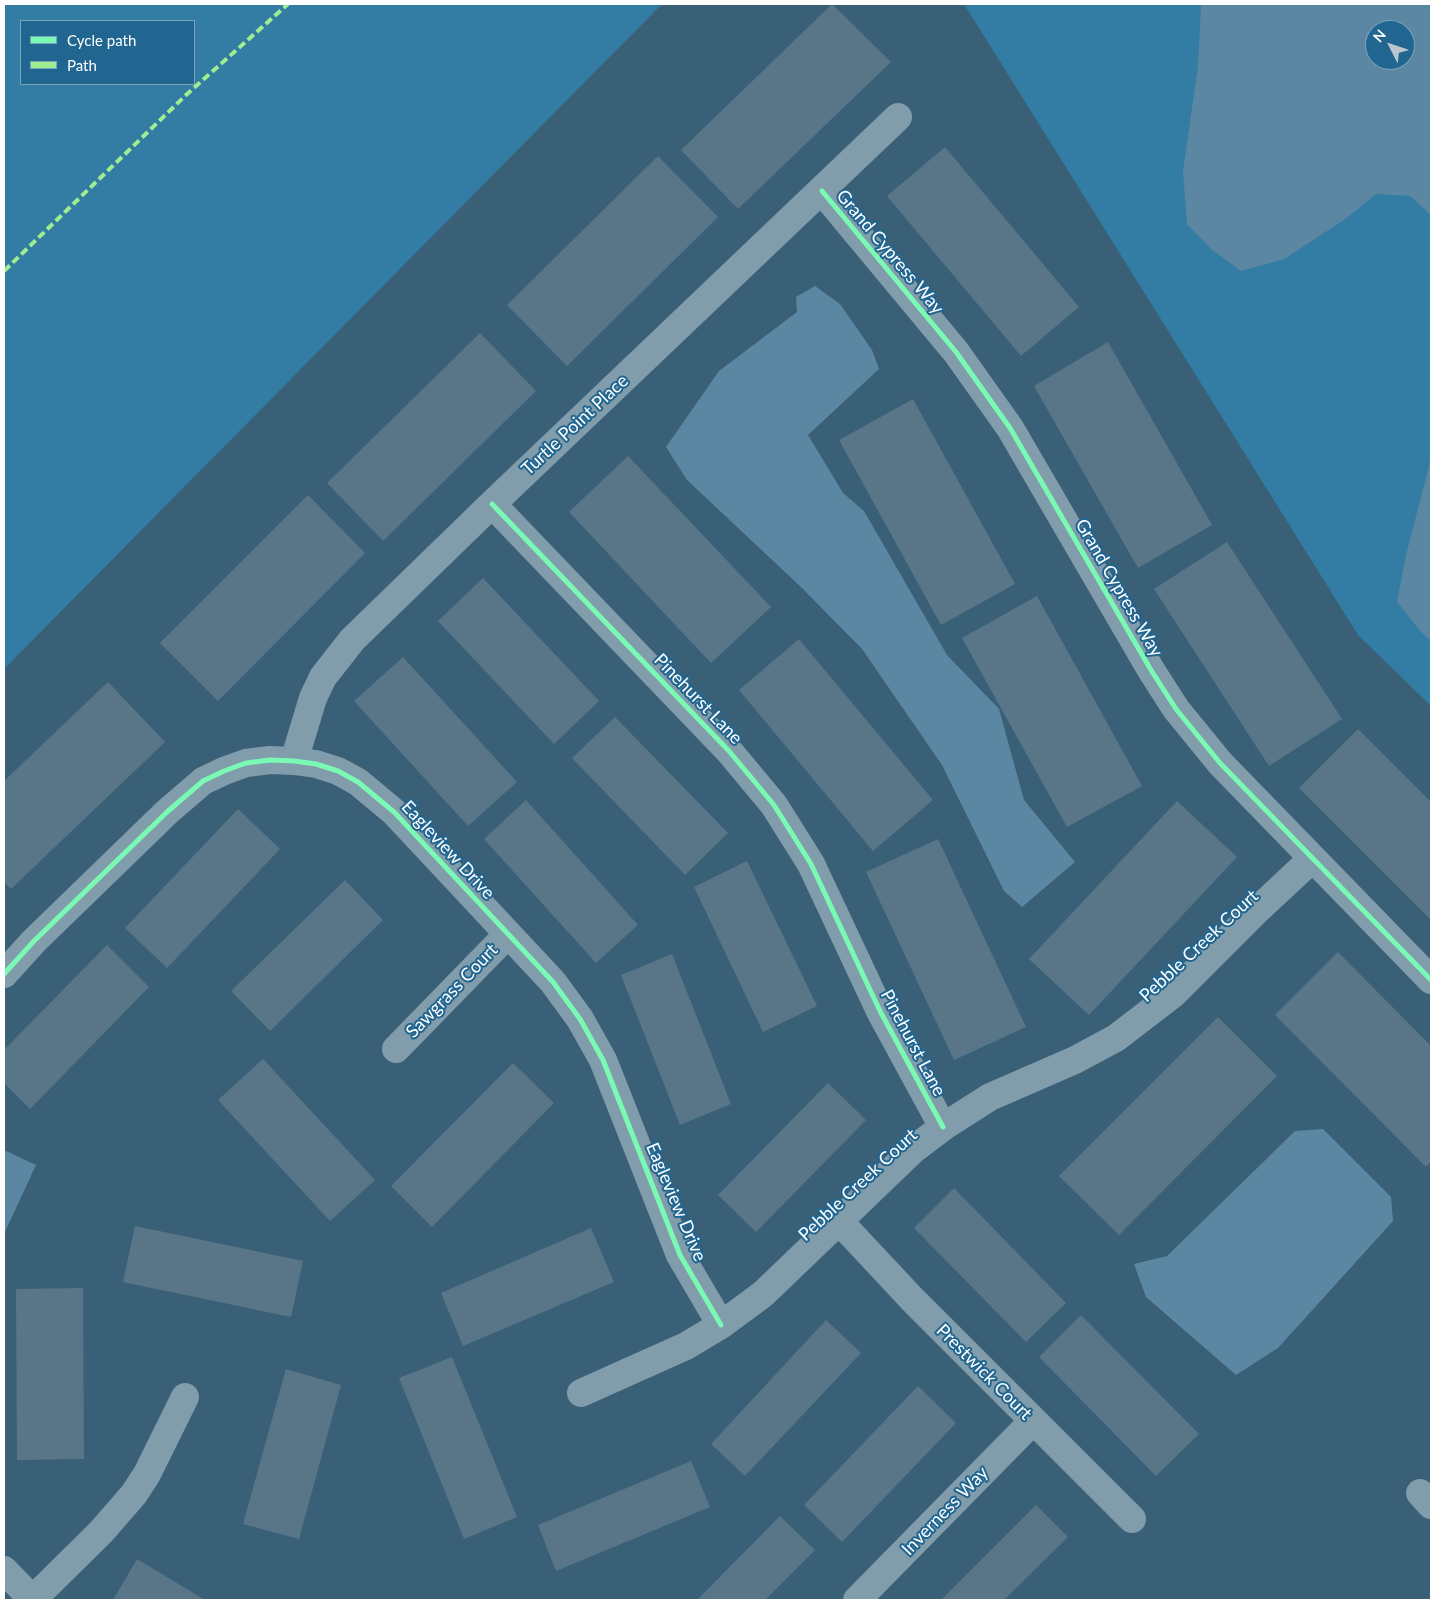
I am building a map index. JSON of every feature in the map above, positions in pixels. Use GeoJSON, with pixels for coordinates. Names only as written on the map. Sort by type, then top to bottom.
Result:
{"type":"FeatureCollection","features":[{"type":"Feature","properties":{"kind":"street","name":"Turtle Point Place"},"geometry":{"type":"LineString","coordinates":[[294,761],[313,698],[323,677],[352,640],[492,504],[898,118]]}},
{"type":"Feature","properties":{"kind":"street","name":"Grand Cypress Way"},"geometry":{"type":"LineString","coordinates":[[822,191],[956,352],[1010,428],[1151,670],[1176,709],[1220,763],[1428,976]]}},
{"type":"Feature","properties":{"kind":"street","name":"Pinehurst Lane"},"geometry":{"type":"LineString","coordinates":[[492,504],[729,751],[774,805],[811,864],[880,1011],[943,1127]]}},
{"type":"Feature","properties":{"kind":"street","name":"Eagleview Drive"},"geometry":{"type":"LineString","coordinates":[[4,974],[34,941],[167,812],[203,781],[224,771],[246,764],[270,760],[316,764],[338,771],[358,782],[394,812],[553,982],[580,1019],[603,1060],[680,1255],[721,1325]]}},
{"type":"Feature","properties":{"kind":"street","name":"Pebble Creek Court"},"geometry":{"type":"LineString","coordinates":[[581,1393],[686,1346],[721,1325],[763,1294],[914,1149],[943,1127],[990,1097],[1075,1060],[1116,1038],[1172,995],[1312,859]]}},
{"type":"Feature","properties":{"kind":"street","name":"Sawgrass Court"},"geometry":{"type":"LineString","coordinates":[[396,1049],[508,934]]}},
{"type":"Feature","properties":{"kind":"street","name":"Prestwick Court"},"geometry":{"type":"LineString","coordinates":[[839,1221],[912,1299],[1132,1519]]}},
{"type":"Feature","properties":{"kind":"street"},"geometry":{"type":"LineString","coordinates":[[4,1570],[33,1600],[102,1532],[134,1494],[147,1474],[185,1397]]}},
{"type":"Feature","properties":{"kind":"street","name":"Inverness Way"},"geometry":{"type":"LineString","coordinates":[[856,1600],[1032,1421]]}},
{"type":"Feature","properties":{"kind":"shaded area"},"geometry":{"type":"Polygon","coordinates":[[[4,4],[662,4],[4,669],[4,4]]]}},
{"type":"Feature","properties":{"kind":"shaded area"},"geometry":{"type":"Polygon","coordinates":[[[964,4],[1431,4],[1431,706],[1358,635],[964,4]]]}},
{"type":"Feature","properties":{"kind":"shaded area"},"geometry":{"type":"Polygon","coordinates":[[[1201,4],[1431,4],[1431,215],[1410,196],[1376,194],[1344,220],[1284,259],[1241,271],[1211,249],[1187,224],[1183,171],[1198,66],[1201,4]]]}},
{"type":"Feature","properties":{"kind":"shaded area"},"geometry":{"type":"Polygon","coordinates":[[[815,286],[840,304],[872,350],[879,369],[808,435],[843,493],[864,511],[947,655],[999,709],[1024,800],[1075,862],[1022,907],[1004,891],[942,765],[862,649],[802,588],[687,480],[666,447],[719,371],[797,312],[796,297],[815,286]]]}},
{"type":"Feature","properties":{"kind":"shaded area"},"geometry":{"type":"Polygon","coordinates":[[[1431,449],[1431,641],[1421,632],[1397,602],[1406,555],[1429,466],[1431,449]]]}},
{"type":"Feature","properties":{"kind":"shaded area"},"geometry":{"type":"Polygon","coordinates":[[[1323,1129],[1391,1197],[1393,1221],[1278,1348],[1236,1375],[1146,1297],[1134,1264],[1167,1256],[1295,1131],[1323,1129]]]}},
{"type":"Feature","properties":{"kind":"shaded area"},"geometry":{"type":"Polygon","coordinates":[[[4,1150],[36,1165],[4,1234],[4,1150]]]}},
{"type":"Feature","properties":{"kind":"building"},"geometry":{"type":"Polygon","coordinates":[[[832,4],[891,62],[738,209],[681,150],[832,4]]]}},
{"type":"Feature","properties":{"kind":"building"},"geometry":{"type":"Polygon","coordinates":[[[945,147],[1079,307],[1021,356],[887,196],[945,147]]]}},
{"type":"Feature","properties":{"kind":"building"},"geometry":{"type":"Polygon","coordinates":[[[658,156],[718,217],[567,366],[507,305],[658,156]]]}},
{"type":"Feature","properties":{"kind":"building"},"geometry":{"type":"Polygon","coordinates":[[[480,333],[536,391],[383,541],[327,483],[480,333]]]}},
{"type":"Feature","properties":{"kind":"building"},"geometry":{"type":"Polygon","coordinates":[[[1108,342],[1212,525],[1138,568],[1034,386],[1108,342]]]}},
{"type":"Feature","properties":{"kind":"building"},"geometry":{"type":"Polygon","coordinates":[[[913,399],[1015,584],[941,625],[839,440],[913,399]]]}},
{"type":"Feature","properties":{"kind":"building"},"geometry":{"type":"Polygon","coordinates":[[[628,456],[771,607],[711,663],[569,512],[628,456]]]}},
{"type":"Feature","properties":{"kind":"building"},"geometry":{"type":"Polygon","coordinates":[[[308,495],[365,553],[218,701],[160,643],[308,495]]]}},
{"type":"Feature","properties":{"kind":"building"},"geometry":{"type":"Polygon","coordinates":[[[1227,542],[1342,719],[1269,766],[1154,589],[1227,542]]]}},
{"type":"Feature","properties":{"kind":"building"},"geometry":{"type":"Polygon","coordinates":[[[483,578],[599,701],[554,744],[438,621],[483,578]]]}},
{"type":"Feature","properties":{"kind":"building"},"geometry":{"type":"Polygon","coordinates":[[[1037,596],[1142,786],[1067,827],[962,638],[1037,596]]]}},
{"type":"Feature","properties":{"kind":"building"},"geometry":{"type":"Polygon","coordinates":[[[799,639],[933,800],[873,851],[739,690],[799,639]]]}},
{"type":"Feature","properties":{"kind":"building"},"geometry":{"type":"Polygon","coordinates":[[[403,657],[517,782],[468,826],[354,701],[403,657]]]}},
{"type":"Feature","properties":{"kind":"building"},"geometry":{"type":"Polygon","coordinates":[[[108,682],[165,742],[11,889],[4,882],[4,781],[108,682]]]}},
{"type":"Feature","properties":{"kind":"building"},"geometry":{"type":"Polygon","coordinates":[[[615,717],[728,833],[685,875],[572,758],[615,717]]]}},
{"type":"Feature","properties":{"kind":"building"},"geometry":{"type":"Polygon","coordinates":[[[1358,729],[1431,802],[1431,920],[1299,788],[1358,729]]]}},
{"type":"Feature","properties":{"kind":"building"},"geometry":{"type":"Polygon","coordinates":[[[526,800],[638,925],[596,963],[484,839],[526,800]]]}},
{"type":"Feature","properties":{"kind":"building"},"geometry":{"type":"Polygon","coordinates":[[[1177,801],[1237,857],[1089,1015],[1029,959],[1177,801]]]}},
{"type":"Feature","properties":{"kind":"building"},"geometry":{"type":"Polygon","coordinates":[[[238,809],[280,849],[167,968],[125,928],[238,809]]]}},
{"type":"Feature","properties":{"kind":"building"},"geometry":{"type":"Polygon","coordinates":[[[938,839],[1026,1027],[954,1060],[866,872],[938,839]]]}},
{"type":"Feature","properties":{"kind":"building"},"geometry":{"type":"Polygon","coordinates":[[[747,861],[817,1006],[763,1032],[694,887],[747,861]]]}},
{"type":"Feature","properties":{"kind":"building"},"geometry":{"type":"Polygon","coordinates":[[[345,880],[383,920],[270,1031],[231,991],[345,880]]]}},
{"type":"Feature","properties":{"kind":"building"},"geometry":{"type":"Polygon","coordinates":[[[107,945],[149,987],[30,1109],[4,1083],[4,1050],[107,945]]]}},
{"type":"Feature","properties":{"kind":"building"},"geometry":{"type":"Polygon","coordinates":[[[1338,952],[1431,1046],[1431,1161],[1426,1167],[1275,1015],[1338,952]]]}},
{"type":"Feature","properties":{"kind":"building"},"geometry":{"type":"Polygon","coordinates":[[[672,954],[731,1104],[680,1125],[621,975],[672,954]]]}},
{"type":"Feature","properties":{"kind":"building"},"geometry":{"type":"Polygon","coordinates":[[[1218,1017],[1277,1076],[1119,1235],[1059,1176],[1218,1017]]]}},
{"type":"Feature","properties":{"kind":"building"},"geometry":{"type":"Polygon","coordinates":[[[263,1059],[375,1180],[330,1221],[218,1100],[263,1059]]]}},
{"type":"Feature","properties":{"kind":"building"},"geometry":{"type":"Polygon","coordinates":[[[513,1063],[554,1103],[432,1227],[391,1186],[513,1063]]]}},
{"type":"Feature","properties":{"kind":"building"},"geometry":{"type":"Polygon","coordinates":[[[828,1083],[866,1120],[756,1232],[718,1195],[828,1083]]]}},
{"type":"Feature","properties":{"kind":"building"},"geometry":{"type":"Polygon","coordinates":[[[954,1188],[1066,1303],[1026,1342],[914,1228],[954,1188]]]}},
{"type":"Feature","properties":{"kind":"building"},"geometry":{"type":"Polygon","coordinates":[[[135,1226],[303,1261],[291,1317],[123,1282],[135,1226]]]}},
{"type":"Feature","properties":{"kind":"building"},"geometry":{"type":"Polygon","coordinates":[[[591,1228],[614,1282],[463,1346],[441,1293],[591,1228]]]}},
{"type":"Feature","properties":{"kind":"building"},"geometry":{"type":"Polygon","coordinates":[[[83,1288],[84,1459],[17,1460],[16,1289],[83,1288]]]}},
{"type":"Feature","properties":{"kind":"building"},"geometry":{"type":"Polygon","coordinates":[[[1081,1315],[1199,1434],[1156,1476],[1039,1357],[1081,1315]]]}},
{"type":"Feature","properties":{"kind":"building"},"geometry":{"type":"Polygon","coordinates":[[[826,1320],[861,1353],[745,1476],[711,1444],[826,1320]]]}},
{"type":"Feature","properties":{"kind":"building"},"geometry":{"type":"Polygon","coordinates":[[[452,1357],[517,1517],[464,1539],[399,1378],[452,1357]]]}},
{"type":"Feature","properties":{"kind":"building"},"geometry":{"type":"Polygon","coordinates":[[[286,1369],[341,1385],[299,1539],[243,1524],[286,1369]]]}},
{"type":"Feature","properties":{"kind":"building"},"geometry":{"type":"Polygon","coordinates":[[[918,1386],[956,1423],[842,1542],[804,1505],[918,1386]]]}},
{"type":"Feature","properties":{"kind":"building"},"geometry":{"type":"Polygon","coordinates":[[[691,1461],[710,1507],[556,1571],[538,1525],[691,1461]]]}},
{"type":"Feature","properties":{"kind":"building"},"geometry":{"type":"Polygon","coordinates":[[[1036,1505],[1068,1537],[1004,1600],[941,1600],[1036,1505]]]}},
{"type":"Feature","properties":{"kind":"building"},"geometry":{"type":"Polygon","coordinates":[[[780,1516],[815,1550],[765,1600],[697,1600],[780,1516]]]}},
{"type":"Feature","properties":{"kind":"building"},"geometry":{"type":"Polygon","coordinates":[[[137,1559],[205,1600],[113,1600],[137,1559]]]}},
{"type":"Feature","properties":{"kind":"marked path"},"geometry":{"type":"LineString","coordinates":[[4,271],[185,96],[288,4]]}},
{"type":"Feature","properties":{"kind":"cycle path"},"geometry":{"type":"LineString","coordinates":[[822,191],[956,352],[1010,428],[1151,670],[1176,709],[1220,763],[1431,980]]}},
{"type":"Feature","properties":{"kind":"cycle path"},"geometry":{"type":"LineString","coordinates":[[492,504],[729,751],[774,805],[811,864],[880,1011],[943,1127]]}},
{"type":"Feature","properties":{"kind":"cycle path"},"geometry":{"type":"LineString","coordinates":[[4,974],[34,941],[167,812],[203,781],[246,763],[270,760],[316,764],[338,771],[358,782],[394,812],[553,982],[580,1019],[603,1060],[680,1255],[721,1325]]}}]}
